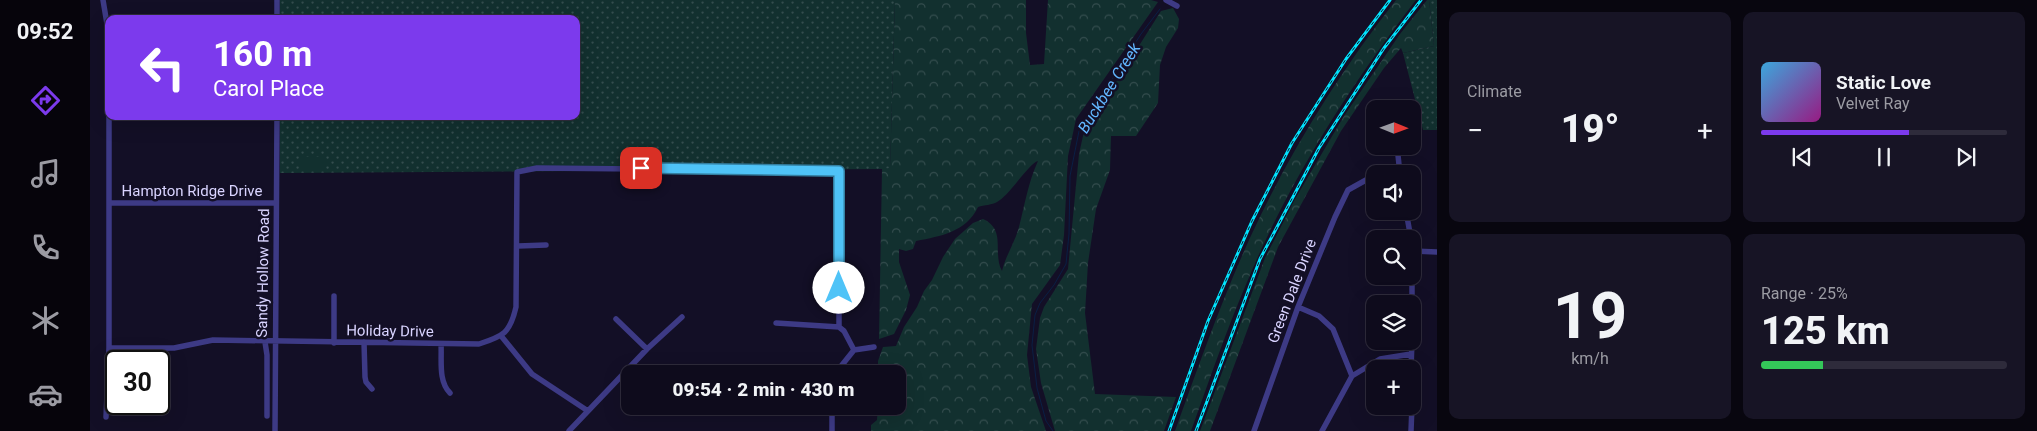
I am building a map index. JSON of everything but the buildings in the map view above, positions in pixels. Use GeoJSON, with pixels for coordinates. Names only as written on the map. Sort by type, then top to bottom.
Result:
{"type":"FeatureCollection","features":[{"type":"Feature","properties":{"kind":"street"},"geometry":{"type":"LineString","coordinates":[[103,0],[106,15]]}},
{"type":"Feature","properties":{"kind":"street"},"geometry":{"type":"LineString","coordinates":[[277,15],[278,0]]}},
{"type":"Feature","properties":{"kind":"street"},"geometry":{"type":"LineString","coordinates":[[1166,0],[1177,6]]}},
{"type":"Feature","properties":{"kind":"street"},"geometry":{"type":"LineString","coordinates":[[106,417],[109,348],[109,120]]}},
{"type":"Feature","properties":{"kind":"street","name":"Sandy Hollow Road"},"geometry":{"type":"LineString","coordinates":[[275,431],[274,342],[277,120]]}},
{"type":"Feature","properties":{"kind":"street"},"geometry":{"type":"LineString","coordinates":[[588,411],[532,374],[502,336],[512,324],[516,307],[518,246],[517,172],[537,168],[839,171],[839,327]]}},
{"type":"Feature","properties":{"kind":"street","name":"Green Dale Drive"},"geometry":{"type":"LineString","coordinates":[[1254,431],[1298,307],[1335,217],[1348,190],[1366,180]]}},
{"type":"Feature","properties":{"kind":"street","name":"Hampton Ridge Drive"},"geometry":{"type":"LineString","coordinates":[[109,203],[276,204]]}},
{"type":"Feature","properties":{"kind":"street"},"geometry":{"type":"LineString","coordinates":[[518,246],[546,245]]}},
{"type":"Feature","properties":{"kind":"street"},"geometry":{"type":"LineString","coordinates":[[1421,251],[1437,252]]}},
{"type":"Feature","properties":{"kind":"street"},"geometry":{"type":"LineString","coordinates":[[334,296],[334,343]]}},
{"type":"Feature","properties":{"kind":"street"},"geometry":{"type":"LineString","coordinates":[[1298,307],[1319,316],[1333,329],[1352,376]]}},
{"type":"Feature","properties":{"kind":"street"},"geometry":{"type":"LineString","coordinates":[[569,431],[647,350],[682,318]]}},
{"type":"Feature","properties":{"kind":"street"},"geometry":{"type":"LineString","coordinates":[[616,319],[647,350]]}},
{"type":"Feature","properties":{"kind":"street"},"geometry":{"type":"LineString","coordinates":[[776,323],[839,327],[844,330],[854,350]]}},
{"type":"Feature","properties":{"kind":"street","name":"Holiday Drive"},"geometry":{"type":"LineString","coordinates":[[109,348],[174,348],[213,340],[480,344],[502,336]]}},
{"type":"Feature","properties":{"kind":"street"},"geometry":{"type":"LineString","coordinates":[[265,342],[267,355],[267,416]]}},
{"type":"Feature","properties":{"kind":"street"},"geometry":{"type":"LineString","coordinates":[[364,342],[365,377],[366,382],[372,389]]}},
{"type":"Feature","properties":{"kind":"street"},"geometry":{"type":"LineString","coordinates":[[441,344],[442,382],[450,393]]}},
{"type":"Feature","properties":{"kind":"street"},"geometry":{"type":"LineString","coordinates":[[842,365],[854,350],[874,347]]}},
{"type":"Feature","properties":{"kind":"street"},"geometry":{"type":"LineString","coordinates":[[1411,350],[1411,360]]}},
{"type":"Feature","properties":{"kind":"street"},"geometry":{"type":"LineString","coordinates":[[1322,431],[1352,376],[1380,359],[1411,354]]}},
{"type":"Feature","properties":{"kind":"street"},"geometry":{"type":"LineString","coordinates":[[832,415],[832,431]]}},
{"type":"Feature","properties":{"kind":"street"},"geometry":{"type":"LineString","coordinates":[[1410,431],[1411,415]]}},
{"type":"Feature","properties":{"kind":"green space"},"geometry":{"type":"Polygon","coordinates":[[[280,0],[895,0],[890,169],[280,173],[280,120],[580,120],[580,15],[280,15],[280,0]]]}},
{"type":"Feature","properties":{"kind":"green space"},"geometry":{"type":"Polygon","coordinates":[[[895,0],[1026,0],[1026,33],[1030,65],[1044,64],[1048,0],[1151,0],[1158,2],[1076,119],[1068,156],[1064,235],[1060,265],[1032,304],[1027,355],[1031,387],[1046,431],[871,431],[871,425],[877,420],[877,415],[906,415],[906,365],[878,365],[883,347],[896,346],[904,327],[917,307],[943,257],[955,239],[973,223],[983,219],[995,229],[998,242],[999,264],[1002,271],[1017,233],[1029,185],[1038,161],[1029,167],[1002,199],[995,203],[978,207],[967,222],[960,227],[943,235],[916,241],[913,249],[906,251],[899,249],[899,262],[910,295],[906,310],[894,334],[879,339],[882,169],[890,168],[895,0]]]}},
{"type":"Feature","properties":{"kind":"green space"},"geometry":{"type":"Polygon","coordinates":[[[1396,0],[1416,0],[1344,101],[1301,171],[1247,282],[1191,431],[1175,431],[1229,287],[1264,208],[1297,146],[1334,86],[1396,0]]]}},
{"type":"Feature","properties":{"kind":"green space"},"geometry":{"type":"Polygon","coordinates":[[[1427,0],[1429,0],[1434,46],[1403,53],[1401,48],[1384,68],[1341,131],[1278,247],[1210,431],[1200,431],[1265,258],[1295,199],[1344,116],[1400,34],[1427,0]]]}},
{"type":"Feature","properties":{"kind":"green space"},"geometry":{"type":"Polygon","coordinates":[[[1429,0],[1437,0],[1437,130],[1423,130],[1421,100],[1415,100],[1403,53],[1434,46],[1429,0]]]}},
{"type":"Feature","properties":{"kind":"green space"},"geometry":{"type":"Polygon","coordinates":[[[1173,8],[1179,19],[1178,28],[1166,47],[1160,65],[1158,103],[1136,136],[1111,136],[1110,170],[1096,209],[1088,263],[1085,313],[1095,394],[1176,397],[1164,431],[1055,431],[1041,383],[1036,349],[1040,318],[1044,307],[1068,269],[1079,154],[1085,127],[1099,109],[1161,11],[1173,8]]]}},
{"type":"Feature","properties":{"kind":"green space"},"geometry":{"type":"Polygon","coordinates":[[[299,157],[326,157],[326,170],[299,170],[299,157]]]}},
{"type":"Feature","properties":{"kind":"waterway","name":"Buckbee Creek"},"geometry":{"type":"LineString","coordinates":[[1053,431],[1046,421],[1037,388],[1032,345],[1035,315],[1040,303],[1054,285],[1066,264],[1069,234],[1070,176],[1079,131],[1141,34],[1160,9]]}},
{"type":"Feature","properties":{"kind":"railway"},"geometry":{"type":"LineString","coordinates":[[1169,431],[1208,321],[1252,221],[1292,143],[1346,59],[1390,0]]}},
{"type":"Feature","properties":{"kind":"railway"},"geometry":{"type":"LineString","coordinates":[[1196,431],[1260,259],[1319,148],[1384,48],[1421,0]]}},
{"type":"Feature","properties":{"kind":"route"},"geometry":{"type":"LineString","coordinates":[[641,168],[839,171],[839,288]]}}]}
